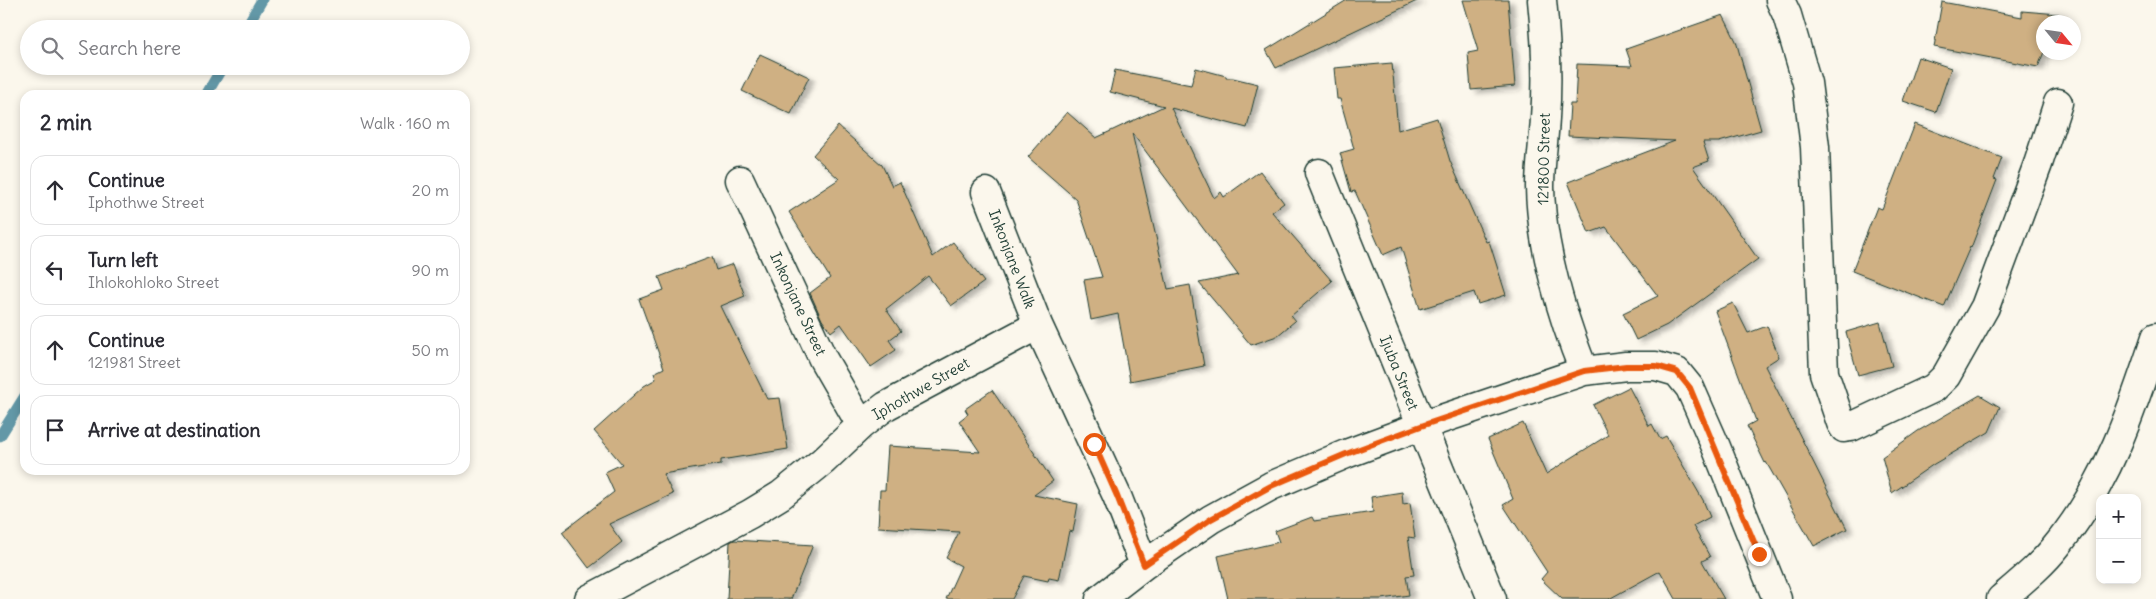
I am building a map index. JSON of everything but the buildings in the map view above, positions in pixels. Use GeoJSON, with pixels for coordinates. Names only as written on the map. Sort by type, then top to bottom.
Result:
{"type":"FeatureCollection","features":[{"type":"Feature","properties":{"kind":"street","name":"121800 Street"},"geometry":{"type":"LineString","coordinates":[[1542,0],[1546,75],[1540,188],[1550,257],[1569,335],[1584,371]]}},
{"type":"Feature","properties":{"kind":"street"},"geometry":{"type":"LineString","coordinates":[[1780,0],[1787,15],[1807,83],[1815,147],[1824,373],[1844,428],[1851,427],[1934,388],[1946,376],[1985,308],[2038,164],[2058,103]]}},
{"type":"Feature","properties":{"kind":"street","name":"Ijuba Street"},"geometry":{"type":"LineString","coordinates":[[1320,173],[1492,599]]}},
{"type":"Feature","properties":{"kind":"street","name":"Inkonjane Street"},"geometry":{"type":"LineString","coordinates":[[740,180],[824,359],[860,425]]}},
{"type":"Feature","properties":{"kind":"street","name":"Inkonjane Walk"},"geometry":{"type":"LineString","coordinates":[[986,192],[1038,325]]}},
{"type":"Feature","properties":{"kind":"street"},"geometry":{"type":"LineString","coordinates":[[1038,325],[1117,496],[1144,565]]}},
{"type":"Feature","properties":{"kind":"street","name":"Iphothwe Street"},"geometry":{"type":"LineString","coordinates":[[589,599],[741,519],[781,495],[823,461],[860,425],[886,406],[1038,325]]}},
{"type":"Feature","properties":{"kind":"street"},"geometry":{"type":"LineString","coordinates":[[2001,599],[2058,544],[2091,497],[2108,466],[2129,418],[2156,337]]}},
{"type":"Feature","properties":{"kind":"street"},"geometry":{"type":"LineString","coordinates":[[1100,599],[1144,565],[1211,519],[1271,486],[1346,454],[1421,426],[1584,371],[1626,366],[1656,366],[1677,372],[1690,388],[1716,447],[1777,599]]}},
{"type":"Feature","properties":{"kind":"waterway"},"geometry":{"type":"LineString","coordinates":[[250,20],[262,0]]}},
{"type":"Feature","properties":{"kind":"waterway"},"geometry":{"type":"LineString","coordinates":[[209,90],[218,75]]}},
{"type":"Feature","properties":{"kind":"waterway"},"geometry":{"type":"LineString","coordinates":[[0,436],[20,404]]}},
{"type":"Feature","properties":{"kind":"route"},"geometry":{"type":"LineString","coordinates":[[1094,444],[1144,565],[1211,519],[1271,486],[1346,454],[1421,426],[1584,371],[1626,366],[1656,366],[1677,372],[1690,388],[1759,554]]}}]}
